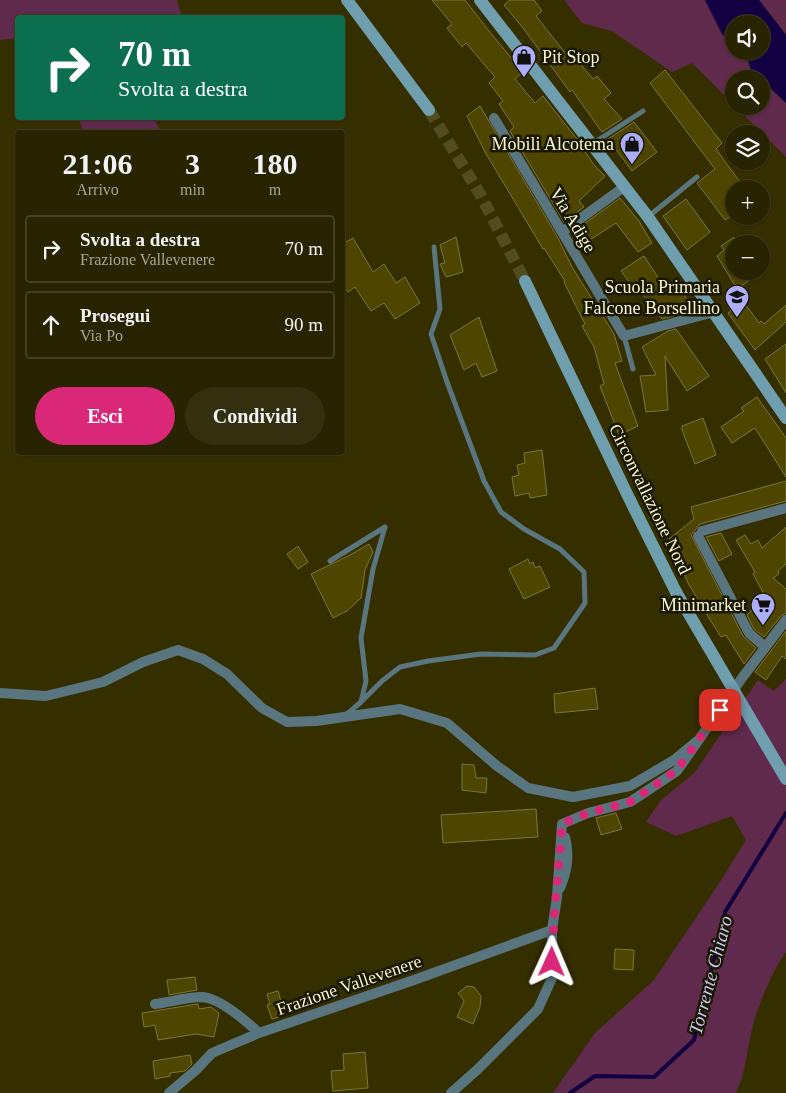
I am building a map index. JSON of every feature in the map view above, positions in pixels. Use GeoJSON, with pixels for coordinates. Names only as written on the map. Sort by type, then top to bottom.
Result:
{"type":"FeatureCollection","features":[{"type":"Feature","properties":{"kind":"main road"},"geometry":{"type":"LineString","coordinates":[[347,0],[429,110]]}},
{"type":"Feature","properties":{"kind":"main road"},"geometry":{"type":"LineString","coordinates":[[480,0],[648,217],[786,418]]}},
{"type":"Feature","properties":{"kind":"main road","name":"Circonvallazione Nord"},"geometry":{"type":"LineString","coordinates":[[525,281],[676,592],[786,779]]}},
{"type":"Feature","properties":{"kind":"street","name":"Via Adige"},"geometry":{"type":"LineString","coordinates":[[494,118],[624,336]]}},
{"type":"Feature","properties":{"kind":"street"},"geometry":{"type":"LineString","coordinates":[[562,232],[624,187]]}},
{"type":"Feature","properties":{"kind":"street"},"geometry":{"type":"LineString","coordinates":[[624,336],[714,312]]}},
{"type":"Feature","properties":{"kind":"street"},"geometry":{"type":"LineString","coordinates":[[765,647],[749,633],[700,533],[786,508]]}},
{"type":"Feature","properties":{"kind":"street"},"geometry":{"type":"LineString","coordinates":[[450,1093],[538,1009],[552,978],[552,930],[557,897],[562,824],[588,813],[630,802],[676,771],[786,620]]}},
{"type":"Feature","properties":{"kind":"street"},"geometry":{"type":"LineString","coordinates":[[0,694],[46,696],[103,682],[143,662],[178,650],[203,659],[227,674],[262,708],[287,722],[316,722],[344,716],[400,709],[447,723],[497,766],[528,788],[573,797],[630,786],[674,760],[697,741]]}},
{"type":"Feature","properties":{"kind":"street","name":"Frazione Vallevenere"},"geometry":{"type":"LineString","coordinates":[[169,1093],[196,1070],[212,1053],[259,1032],[414,980],[552,930]]}},
{"type":"Feature","properties":{"kind":"street"},"geometry":{"type":"LineString","coordinates":[[155,1004],[202,997],[214,999],[259,1032]]}},
{"type":"Feature","properties":{"kind":"lane"},"geometry":{"type":"LineString","coordinates":[[591,144],[643,110]]}},
{"type":"Feature","properties":{"kind":"lane"},"geometry":{"type":"LineString","coordinates":[[648,217],[697,177]]}},
{"type":"Feature","properties":{"kind":"lane"},"geometry":{"type":"LineString","coordinates":[[344,716],[400,667],[481,654],[535,655],[554,648],[585,603],[584,572],[560,549],[524,529],[501,512],[484,481],[446,382],[431,334],[440,309],[434,247]]}},
{"type":"Feature","properties":{"kind":"lane"},"geometry":{"type":"LineString","coordinates":[[624,336],[633,369]]}},
{"type":"Feature","properties":{"kind":"lane"},"geometry":{"type":"LineString","coordinates":[[330,561],[385,527],[373,569],[361,638],[366,681],[362,702]]}},
{"type":"Feature","properties":{"kind":"shaded area"},"geometry":{"type":"Polygon","coordinates":[[[0,0],[177,0],[181,14],[15,15],[15,38],[0,40],[0,0]]]}},
{"type":"Feature","properties":{"kind":"shaded area"},"geometry":{"type":"Polygon","coordinates":[[[564,0],[705,0],[725,36],[725,60],[748,60],[751,70],[725,70],[725,96],[692,63],[672,72],[612,31],[582,23],[564,0]]]}},
{"type":"Feature","properties":{"kind":"shaded area"},"geometry":{"type":"Polygon","coordinates":[[[705,0],[759,0],[786,35],[786,103],[770,88],[770,70],[751,70],[748,60],[770,60],[770,15],[725,15],[725,36],[705,0]]]}},
{"type":"Feature","properties":{"kind":"shaded area"},"geometry":{"type":"Polygon","coordinates":[[[759,0],[786,0],[786,35],[785,33],[759,0]]]}},
{"type":"Feature","properties":{"kind":"shaded area"},"geometry":{"type":"Polygon","coordinates":[[[770,88],[786,103],[786,157],[770,141],[770,125],[754,125],[744,115],[770,115],[770,88]]]}},
{"type":"Feature","properties":{"kind":"shaded area"},"geometry":{"type":"Polygon","coordinates":[[[79,120],[155,120],[160,130],[83,130],[79,120]]]}},
{"type":"Feature","properties":{"kind":"shaded area"},"geometry":{"type":"Polygon","coordinates":[[[786,679],[786,952],[765,990],[756,1015],[743,1074],[736,1093],[553,1093],[595,1033],[654,980],[746,840],[732,816],[676,836],[646,822],[661,800],[695,772],[758,680],[774,691],[786,679]]]}},
{"type":"Feature","properties":{"kind":"building"},"geometry":{"type":"Polygon","coordinates":[[[432,0],[465,0],[523,72],[515,79],[535,103],[543,96],[576,138],[594,165],[605,176],[579,201],[584,207],[564,222],[510,131],[514,127],[499,104],[503,101],[489,83],[495,77],[466,43],[462,47],[447,28],[452,24],[432,0]]]}},
{"type":"Feature","properties":{"kind":"building"},"geometry":{"type":"Polygon","coordinates":[[[510,0],[534,0],[542,11],[536,16],[573,63],[577,60],[593,79],[597,76],[611,93],[604,99],[622,119],[602,132],[572,90],[570,92],[504,5],[510,0]]]}},
{"type":"Feature","properties":{"kind":"building"},"geometry":{"type":"Polygon","coordinates":[[[665,70],[722,143],[716,149],[725,161],[725,170],[731,170],[738,180],[725,180],[725,220],[697,183],[715,169],[650,83],[665,70]]]}},
{"type":"Feature","properties":{"kind":"building"},"geometry":{"type":"Polygon","coordinates":[[[480,106],[558,238],[572,267],[614,334],[622,361],[615,363],[638,426],[619,435],[600,386],[604,384],[594,347],[582,326],[585,324],[565,281],[543,249],[485,152],[467,116],[480,106]]]}},
{"type":"Feature","properties":{"kind":"building"},"geometry":{"type":"Polygon","coordinates":[[[634,122],[657,152],[632,171],[608,139],[634,122]]]}},
{"type":"Feature","properties":{"kind":"building"},"geometry":{"type":"Polygon","coordinates":[[[620,198],[639,221],[652,243],[638,252],[616,223],[582,245],[574,231],[620,198]]]}},
{"type":"Feature","properties":{"kind":"building"},"geometry":{"type":"Polygon","coordinates":[[[686,199],[710,232],[687,250],[663,216],[686,199]]]}},
{"type":"Feature","properties":{"kind":"building"},"geometry":{"type":"Polygon","coordinates":[[[456,237],[463,272],[446,277],[440,264],[445,263],[440,245],[456,237]]]}},
{"type":"Feature","properties":{"kind":"building"},"geometry":{"type":"Polygon","coordinates":[[[353,238],[373,272],[384,264],[396,283],[405,277],[420,303],[395,319],[384,303],[371,311],[355,287],[348,292],[345,288],[345,242],[353,238]]]}},
{"type":"Feature","properties":{"kind":"building"},"geometry":{"type":"Polygon","coordinates":[[[725,243],[725,269],[717,256],[724,250],[721,246],[725,243]]]}},
{"type":"Feature","properties":{"kind":"building"},"geometry":{"type":"Polygon","coordinates":[[[644,256],[665,288],[675,281],[692,307],[684,313],[662,319],[639,290],[636,291],[621,271],[644,256]]]}},
{"type":"Feature","properties":{"kind":"building"},"geometry":{"type":"Polygon","coordinates":[[[732,280],[750,280],[737,289],[732,280]]]}},
{"type":"Feature","properties":{"kind":"building"},"geometry":{"type":"Polygon","coordinates":[[[743,301],[759,323],[761,321],[764,324],[786,305],[786,322],[755,350],[728,313],[743,301]]]}},
{"type":"Feature","properties":{"kind":"building"},"geometry":{"type":"Polygon","coordinates":[[[479,317],[497,371],[482,377],[476,363],[464,370],[450,335],[479,317]]]}},
{"type":"Feature","properties":{"kind":"building"},"geometry":{"type":"Polygon","coordinates":[[[676,329],[709,376],[687,391],[665,356],[668,410],[646,412],[640,376],[656,375],[642,347],[668,331],[676,329]]]}},
{"type":"Feature","properties":{"kind":"building"},"geometry":{"type":"Polygon","coordinates":[[[786,344],[786,393],[765,359],[786,344]]]}},
{"type":"Feature","properties":{"kind":"building"},"geometry":{"type":"Polygon","coordinates":[[[757,397],[786,438],[786,477],[755,428],[732,443],[721,427],[744,411],[741,408],[757,397]]]}},
{"type":"Feature","properties":{"kind":"building"},"geometry":{"type":"Polygon","coordinates":[[[703,418],[716,455],[695,464],[682,426],[703,418]]]}},
{"type":"Feature","properties":{"kind":"building"},"geometry":{"type":"Polygon","coordinates":[[[542,450],[547,495],[530,498],[529,493],[515,496],[512,477],[519,475],[517,465],[525,463],[524,453],[542,450]]]}},
{"type":"Feature","properties":{"kind":"building"},"geometry":{"type":"Polygon","coordinates":[[[786,481],[786,501],[700,524],[691,535],[743,636],[756,648],[744,664],[726,635],[721,637],[688,583],[669,539],[694,519],[691,507],[786,481]]]}},
{"type":"Feature","properties":{"kind":"building"},"geometry":{"type":"Polygon","coordinates":[[[786,527],[786,564],[778,571],[779,574],[773,578],[786,589],[786,613],[781,616],[764,637],[754,629],[747,615],[765,596],[753,574],[755,572],[736,540],[745,535],[751,544],[758,540],[762,548],[786,527]]]}},
{"type":"Feature","properties":{"kind":"building"},"geometry":{"type":"Polygon","coordinates":[[[721,533],[732,554],[719,561],[706,537],[721,533]]]}},
{"type":"Feature","properties":{"kind":"building"},"geometry":{"type":"Polygon","coordinates":[[[369,544],[373,552],[365,570],[361,598],[347,611],[333,618],[311,574],[369,544]]]}},
{"type":"Feature","properties":{"kind":"building"},"geometry":{"type":"Polygon","coordinates":[[[298,546],[308,562],[298,569],[287,554],[298,546]]]}},
{"type":"Feature","properties":{"kind":"building"},"geometry":{"type":"Polygon","coordinates":[[[528,559],[530,564],[533,562],[535,568],[540,566],[550,587],[524,599],[509,569],[528,559]]]}},
{"type":"Feature","properties":{"kind":"building"},"geometry":{"type":"Polygon","coordinates":[[[786,631],[786,659],[782,656],[766,680],[755,672],[786,631]]]}},
{"type":"Feature","properties":{"kind":"building"},"geometry":{"type":"Polygon","coordinates":[[[595,688],[598,709],[555,713],[554,694],[595,688]]]}},
{"type":"Feature","properties":{"kind":"building"},"geometry":{"type":"Polygon","coordinates":[[[462,764],[474,765],[476,778],[487,778],[486,793],[462,790],[462,764]]]}},
{"type":"Feature","properties":{"kind":"building"},"geometry":{"type":"Polygon","coordinates":[[[536,809],[538,837],[443,843],[441,815],[536,809]]]}},
{"type":"Feature","properties":{"kind":"building"},"geometry":{"type":"Polygon","coordinates":[[[616,813],[622,829],[601,835],[596,818],[616,813]]]}},
{"type":"Feature","properties":{"kind":"building"},"geometry":{"type":"Polygon","coordinates":[[[615,949],[634,950],[633,970],[614,969],[615,949]]]}},
{"type":"Feature","properties":{"kind":"building"},"geometry":{"type":"Polygon","coordinates":[[[195,977],[197,990],[169,995],[167,980],[195,977]]]}},
{"type":"Feature","properties":{"kind":"building"},"geometry":{"type":"Polygon","coordinates":[[[467,986],[474,987],[481,996],[480,1007],[473,1024],[457,1017],[464,1001],[458,993],[467,986]]]}},
{"type":"Feature","properties":{"kind":"building"},"geometry":{"type":"Polygon","coordinates":[[[278,991],[285,1015],[272,1019],[267,1005],[270,1004],[267,994],[278,991]]]}},
{"type":"Feature","properties":{"kind":"building"},"geometry":{"type":"Polygon","coordinates":[[[198,1004],[199,1009],[211,1007],[219,1013],[214,1037],[196,1034],[158,1040],[155,1025],[144,1027],[142,1013],[198,1004]]]}},
{"type":"Feature","properties":{"kind":"building"},"geometry":{"type":"Polygon","coordinates":[[[365,1052],[368,1088],[333,1091],[331,1071],[344,1070],[343,1054],[365,1052]]]}},
{"type":"Feature","properties":{"kind":"building"},"geometry":{"type":"Polygon","coordinates":[[[190,1055],[192,1064],[185,1071],[170,1073],[170,1076],[155,1079],[153,1061],[190,1055]]]}},
{"type":"Feature","properties":{"kind":"waterway","name":"Torrente Chiaro"},"geometry":{"type":"LineString","coordinates":[[570,1093],[595,1076],[654,1077],[694,1040],[725,912],[786,813]]}},
{"type":"Feature","properties":{"kind":"tunnel"},"geometry":{"type":"LineString","coordinates":[[429,110],[480,194],[525,281]]}},
{"type":"Feature","properties":{"kind":"place","name":"Pit Stop"},"geometry":{"type":"Point","coordinates":[524,78]}},
{"type":"Feature","properties":{"kind":"place","name":"Mobili Alcotema"},"geometry":{"type":"Point","coordinates":[632,165]}},
{"type":"Feature","properties":{"kind":"place","name":"Scuola Primaria Falcone Borsellino"},"geometry":{"type":"Point","coordinates":[737,318]}},
{"type":"Feature","properties":{"kind":"place","name":"Minimarket"},"geometry":{"type":"Point","coordinates":[763,626]}},
{"type":"Feature","properties":{"kind":"route"},"geometry":{"type":"LineString","coordinates":[[552,962],[552,930],[557,897],[562,824],[588,813],[630,802],[676,771],[720,710]]}}]}
